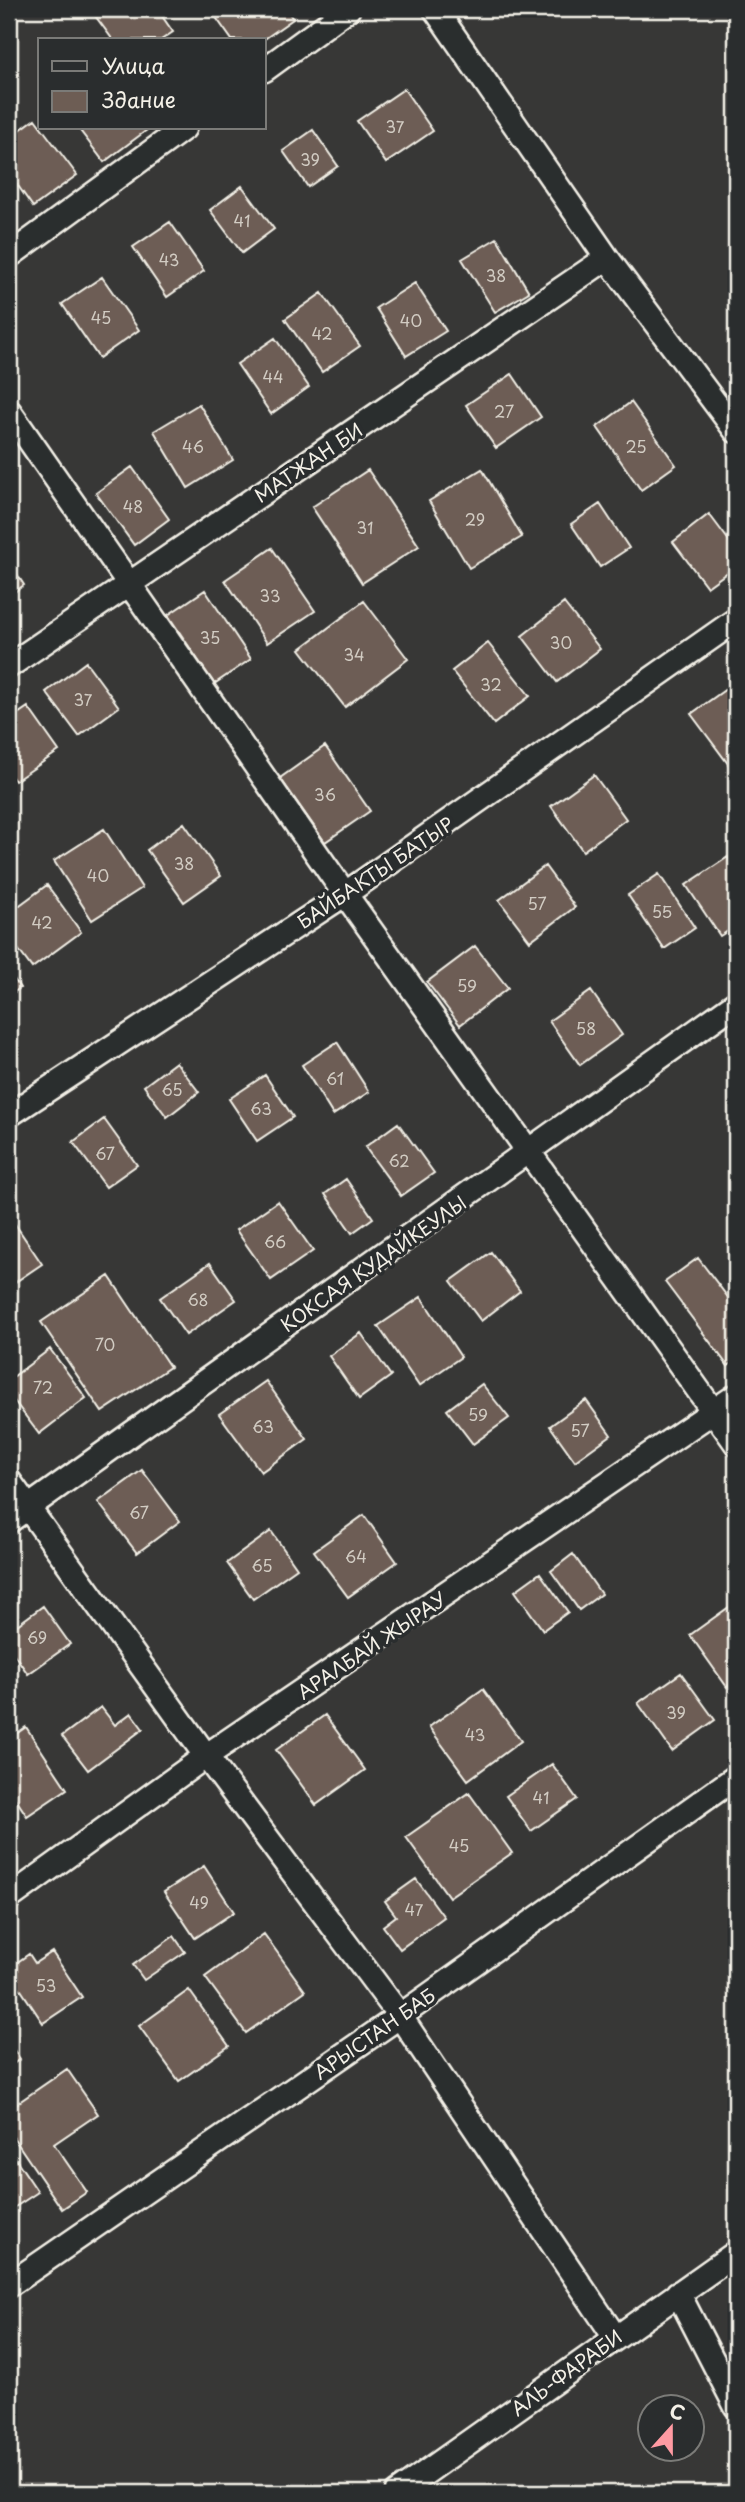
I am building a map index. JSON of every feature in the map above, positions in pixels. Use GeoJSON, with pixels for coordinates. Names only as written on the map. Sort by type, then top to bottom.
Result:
{"type":"FeatureCollection","features":[{"type":"Feature","properties":{"kind":"street"},"geometry":{"type":"LineString","coordinates":[[266,69],[348,9]]}},
{"type":"Feature","properties":{"kind":"street"},"geometry":{"type":"LineString","coordinates":[[435,9],[607,258],[736,431]]}},
{"type":"Feature","properties":{"kind":"street"},"geometry":{"type":"LineString","coordinates":[[9,256],[181,130]]}},
{"type":"Feature","properties":{"kind":"street","name":"МАТЖАН БИ"},"geometry":{"type":"LineString","coordinates":[[9,666],[607,258]]}},
{"type":"Feature","properties":{"kind":"street"},"geometry":{"type":"LineString","coordinates":[[9,411],[345,894],[736,1443]]}},
{"type":"Feature","properties":{"kind":"street","name":"БАЙБАКТЫ БАТЫР"},"geometry":{"type":"LineString","coordinates":[[9,1115],[345,894],[736,620]]}},
{"type":"Feature","properties":{"kind":"street","name":"КОКСАЯ КУДАЙКЕУЛЫ"},"geometry":{"type":"LineString","coordinates":[[18,1514],[736,1003]]}},
{"type":"Feature","properties":{"kind":"street","name":"АРАЛБАЙ ЖЫРАУ"},"geometry":{"type":"LineString","coordinates":[[9,1898],[206,1756],[736,1396]]}},
{"type":"Feature","properties":{"kind":"street"},"geometry":{"type":"LineString","coordinates":[[9,1481],[18,1514],[206,1756],[400,2016],[615,2337]]}},
{"type":"Feature","properties":{"kind":"street","name":"АРЫСТАН БАБ"},"geometry":{"type":"LineString","coordinates":[[9,2285],[400,2016],[736,1777]]}},
{"type":"Feature","properties":{"kind":"street","name":"АЛЬ-ФАРАБИ"},"geometry":{"type":"LineString","coordinates":[[404,2491],[615,2337],[736,2253]]}},
{"type":"Feature","properties":{"kind":"street"},"geometry":{"type":"LineString","coordinates":[[678,2293],[736,2406]]}},
{"type":"Feature","properties":{"kind":"building"},"geometry":{"type":"Polygon","coordinates":[[[98,9],[157,9],[173,32],[164,38],[112,38],[93,13],[98,9]]]}},
{"type":"Feature","properties":{"kind":"building"},"geometry":{"type":"Polygon","coordinates":[[[210,9],[286,9],[293,19],[266,38],[231,38],[210,9]]]}},
{"type":"Feature","properties":{"kind":"building"},"geometry":{"type":"Polygon","coordinates":[[[404,89],[433,131],[386,163],[357,121],[404,89]]]}},
{"type":"Feature","properties":{"kind":"building"},"geometry":{"type":"Polygon","coordinates":[[[35,119],[38,130],[43,130],[77,175],[33,207],[9,173],[9,138],[35,119]]]}},
{"type":"Feature","properties":{"kind":"building"},"geometry":{"type":"Polygon","coordinates":[[[80,130],[147,130],[104,162],[80,130]]]}},
{"type":"Feature","properties":{"kind":"building"},"geometry":{"type":"Polygon","coordinates":[[[313,130],[338,166],[308,187],[283,151],[313,130]]]}},
{"type":"Feature","properties":{"kind":"building"},"geometry":{"type":"Polygon","coordinates":[[[242,186],[274,229],[242,253],[210,210],[242,186]]]}},
{"type":"Feature","properties":{"kind":"building"},"geometry":{"type":"Polygon","coordinates":[[[170,222],[204,271],[167,297],[133,247],[170,222]]]}},
{"type":"Feature","properties":{"kind":"building"},"geometry":{"type":"Polygon","coordinates":[[[497,238],[529,292],[495,312],[462,259],[497,238]]]}},
{"type":"Feature","properties":{"kind":"building"},"geometry":{"type":"Polygon","coordinates":[[[102,277],[139,330],[99,358],[62,304],[102,277]]]}},
{"type":"Feature","properties":{"kind":"building"},"geometry":{"type":"Polygon","coordinates":[[[415,283],[446,331],[406,356],[376,308],[415,283]]]}},
{"type":"Feature","properties":{"kind":"building"},"geometry":{"type":"Polygon","coordinates":[[[322,293],[360,346],[322,372],[285,319],[322,293]]]}},
{"type":"Feature","properties":{"kind":"building"},"geometry":{"type":"Polygon","coordinates":[[[275,338],[309,387],[271,414],[237,364],[275,338]]]}},
{"type":"Feature","properties":{"kind":"building"},"geometry":{"type":"Polygon","coordinates":[[[512,374],[541,417],[496,448],[466,405],[512,374]]]}},
{"type":"Feature","properties":{"kind":"building"},"geometry":{"type":"Polygon","coordinates":[[[631,402],[676,465],[641,490],[597,427],[631,402]]]}},
{"type":"Feature","properties":{"kind":"building"},"geometry":{"type":"Polygon","coordinates":[[[199,404],[233,460],[188,488],[154,431],[199,404]]]}},
{"type":"Feature","properties":{"kind":"building"},"geometry":{"type":"Polygon","coordinates":[[[132,467],[169,519],[134,545],[96,493],[132,467]]]}},
{"type":"Feature","properties":{"kind":"building"},"geometry":{"type":"Polygon","coordinates":[[[482,469],[522,537],[469,568],[429,501],[482,469]]]}},
{"type":"Feature","properties":{"kind":"building"},"geometry":{"type":"Polygon","coordinates":[[[368,470],[419,546],[362,583],[312,507],[368,470]]]}},
{"type":"Feature","properties":{"kind":"building"},"geometry":{"type":"Polygon","coordinates":[[[600,504],[629,548],[600,567],[571,524],[600,504]]]}},
{"type":"Feature","properties":{"kind":"building"},"geometry":{"type":"Polygon","coordinates":[[[709,514],[736,550],[736,566],[707,587],[673,542],[709,514]]]}},
{"type":"Feature","properties":{"kind":"building"},"geometry":{"type":"Polygon","coordinates":[[[272,548],[315,611],[267,643],[225,580],[272,548]]]}},
{"type":"Feature","properties":{"kind":"building"},"geometry":{"type":"Polygon","coordinates":[[[9,562],[24,585],[9,596],[9,562]]]}},
{"type":"Feature","properties":{"kind":"building"},"geometry":{"type":"Polygon","coordinates":[[[205,590],[251,659],[214,684],[168,615],[205,590]]]}},
{"type":"Feature","properties":{"kind":"building"},"geometry":{"type":"Polygon","coordinates":[[[364,601],[408,659],[345,707],[300,649],[364,601]]]}},
{"type":"Feature","properties":{"kind":"building"},"geometry":{"type":"Polygon","coordinates":[[[564,603],[600,649],[557,682],[522,636],[564,603]]]}},
{"type":"Feature","properties":{"kind":"building"},"geometry":{"type":"Polygon","coordinates":[[[488,643],[530,696],[494,724],[452,671],[488,643]]]}},
{"type":"Feature","properties":{"kind":"building"},"geometry":{"type":"Polygon","coordinates":[[[86,662],[119,707],[79,736],[46,692],[86,662]]]}},
{"type":"Feature","properties":{"kind":"building"},"geometry":{"type":"Polygon","coordinates":[[[733,684],[736,689],[736,760],[729,765],[691,714],[733,684]]]}},
{"type":"Feature","properties":{"kind":"building"},"geometry":{"type":"Polygon","coordinates":[[[28,707],[59,751],[15,781],[9,773],[9,720],[28,707]]]}},
{"type":"Feature","properties":{"kind":"building"},"geometry":{"type":"Polygon","coordinates":[[[325,746],[370,811],[325,842],[280,778],[325,746]]]}},
{"type":"Feature","properties":{"kind":"building"},"geometry":{"type":"Polygon","coordinates":[[[594,775],[626,819],[583,851],[551,806],[594,775]]]}},
{"type":"Feature","properties":{"kind":"building"},"geometry":{"type":"Polygon","coordinates":[[[184,823],[221,876],[184,902],[147,850],[184,823]]]}},
{"type":"Feature","properties":{"kind":"building"},"geometry":{"type":"Polygon","coordinates":[[[104,829],[142,888],[92,920],[54,861],[104,829]]]}},
{"type":"Feature","properties":{"kind":"building"},"geometry":{"type":"Polygon","coordinates":[[[728,857],[736,870],[736,926],[720,936],[686,885],[728,857]]]}},
{"type":"Feature","properties":{"kind":"building"},"geometry":{"type":"Polygon","coordinates":[[[545,866],[575,907],[530,941],[499,900],[545,866]]]}},
{"type":"Feature","properties":{"kind":"building"},"geometry":{"type":"Polygon","coordinates":[[[659,874],[695,928],[664,949],[628,895],[659,874]]]}},
{"type":"Feature","properties":{"kind":"building"},"geometry":{"type":"Polygon","coordinates":[[[47,885],[81,932],[32,968],[9,937],[9,913],[47,885]]]}},
{"type":"Feature","properties":{"kind":"building"},"geometry":{"type":"Polygon","coordinates":[[[475,946],[508,988],[460,1025],[427,982],[475,946]]]}},
{"type":"Feature","properties":{"kind":"building"},"geometry":{"type":"Polygon","coordinates":[[[9,972],[20,988],[9,996],[9,972]]]}},
{"type":"Feature","properties":{"kind":"building"},"geometry":{"type":"Polygon","coordinates":[[[591,991],[622,1035],[580,1065],[549,1021],[591,991]]]}},
{"type":"Feature","properties":{"kind":"building"},"geometry":{"type":"Polygon","coordinates":[[[337,1042],[369,1092],[333,1115],[302,1065],[337,1042]]]}},
{"type":"Feature","properties":{"kind":"building"},"geometry":{"type":"Polygon","coordinates":[[[176,1062],[199,1092],[167,1117],[144,1086],[176,1062]]]}},
{"type":"Feature","properties":{"kind":"building"},"geometry":{"type":"Polygon","coordinates":[[[265,1075],[293,1117],[257,1141],[229,1099],[265,1075]]]}},
{"type":"Feature","properties":{"kind":"building"},"geometry":{"type":"Polygon","coordinates":[[[104,1119],[137,1165],[106,1187],[73,1142],[104,1119]]]}},
{"type":"Feature","properties":{"kind":"building"},"geometry":{"type":"Polygon","coordinates":[[[398,1123],[434,1173],[401,1196],[365,1147],[398,1123]]]}},
{"type":"Feature","properties":{"kind":"building"},"geometry":{"type":"Polygon","coordinates":[[[346,1179],[373,1218],[352,1233],[325,1194],[346,1179]]]}},
{"type":"Feature","properties":{"kind":"building"},"geometry":{"type":"Polygon","coordinates":[[[278,1201],[313,1251],[271,1280],[236,1230],[278,1201]]]}},
{"type":"Feature","properties":{"kind":"building"},"geometry":{"type":"Polygon","coordinates":[[[9,1215],[42,1264],[11,1285],[9,1281],[9,1215]]]}},
{"type":"Feature","properties":{"kind":"building"},"geometry":{"type":"Polygon","coordinates":[[[491,1252],[520,1291],[481,1321],[451,1281],[491,1252]]]}},
{"type":"Feature","properties":{"kind":"building"},"geometry":{"type":"Polygon","coordinates":[[[698,1258],[736,1308],[736,1360],[728,1366],[665,1282],[698,1258]]]}},
{"type":"Feature","properties":{"kind":"building"},"geometry":{"type":"Polygon","coordinates":[[[210,1263],[236,1300],[186,1335],[160,1298],[210,1263]]]}},
{"type":"Feature","properties":{"kind":"building"},"geometry":{"type":"Polygon","coordinates":[[[109,1276],[170,1367],[102,1412],[41,1322],[109,1276]]]}},
{"type":"Feature","properties":{"kind":"building"},"geometry":{"type":"Polygon","coordinates":[[[421,1297],[461,1357],[419,1386],[378,1326],[421,1297]]]}},
{"type":"Feature","properties":{"kind":"building"},"geometry":{"type":"Polygon","coordinates":[[[361,1333],[391,1376],[359,1399],[329,1356],[361,1333]]]}},
{"type":"Feature","properties":{"kind":"building"},"geometry":{"type":"Polygon","coordinates":[[[50,1349],[86,1398],[39,1434],[9,1394],[9,1380],[50,1349]]]}},
{"type":"Feature","properties":{"kind":"building"},"geometry":{"type":"Polygon","coordinates":[[[266,1381],[307,1439],[261,1472],[219,1414],[266,1381]]]}},
{"type":"Feature","properties":{"kind":"building"},"geometry":{"type":"Polygon","coordinates":[[[482,1384],[509,1418],[473,1444],[447,1410],[482,1384]]]}},
{"type":"Feature","properties":{"kind":"building"},"geometry":{"type":"Polygon","coordinates":[[[586,1400],[611,1435],[575,1461],[550,1426],[586,1400]]]}},
{"type":"Feature","properties":{"kind":"building"},"geometry":{"type":"Polygon","coordinates":[[[142,1470],[180,1521],[137,1553],[98,1502],[142,1470]]]}},
{"type":"Feature","properties":{"kind":"building"},"geometry":{"type":"Polygon","coordinates":[[[364,1515],[397,1562],[348,1597],[314,1551],[364,1515]]]}},
{"type":"Feature","properties":{"kind":"building"},"geometry":{"type":"Polygon","coordinates":[[[271,1531],[297,1568],[253,1599],[227,1563],[271,1531]]]}},
{"type":"Feature","properties":{"kind":"building"},"geometry":{"type":"Polygon","coordinates":[[[573,1554],[601,1594],[579,1610],[551,1571],[573,1554]]]}},
{"type":"Feature","properties":{"kind":"building"},"geometry":{"type":"Polygon","coordinates":[[[540,1573],[568,1612],[543,1630],[515,1591],[540,1573]]]}},
{"type":"Feature","properties":{"kind":"building"},"geometry":{"type":"Polygon","coordinates":[[[736,1602],[736,1680],[727,1687],[690,1635],[736,1602]]]}},
{"type":"Feature","properties":{"kind":"building"},"geometry":{"type":"Polygon","coordinates":[[[43,1606],[70,1644],[28,1674],[9,1647],[9,1631],[43,1606]]]}},
{"type":"Feature","properties":{"kind":"building"},"geometry":{"type":"Polygon","coordinates":[[[681,1673],[715,1720],[672,1751],[638,1703],[681,1673]]]}},
{"type":"Feature","properties":{"kind":"building"},"geometry":{"type":"Polygon","coordinates":[[[483,1689],[521,1741],[468,1780],[429,1727],[483,1689]]]}},
{"type":"Feature","properties":{"kind":"building"},"geometry":{"type":"Polygon","coordinates":[[[101,1707],[115,1725],[131,1713],[143,1729],[88,1770],[62,1736],[101,1707]]]}},
{"type":"Feature","properties":{"kind":"building"},"geometry":{"type":"Polygon","coordinates":[[[325,1715],[365,1770],[316,1805],[276,1750],[325,1715]]]}},
{"type":"Feature","properties":{"kind":"building"},"geometry":{"type":"Polygon","coordinates":[[[26,1727],[67,1789],[27,1816],[9,1789],[9,1739],[26,1727]]]}},
{"type":"Feature","properties":{"kind":"building"},"geometry":{"type":"Polygon","coordinates":[[[552,1764],[577,1799],[531,1831],[506,1796],[552,1764]]]}},
{"type":"Feature","properties":{"kind":"building"},"geometry":{"type":"Polygon","coordinates":[[[469,1793],[512,1853],[449,1897],[406,1837],[469,1793]]]}},
{"type":"Feature","properties":{"kind":"building"},"geometry":{"type":"Polygon","coordinates":[[[204,1866],[234,1912],[195,1938],[164,1892],[204,1866]]]}},
{"type":"Feature","properties":{"kind":"building"},"geometry":{"type":"Polygon","coordinates":[[[416,1879],[444,1917],[400,1949],[383,1926],[396,1916],[385,1901],[416,1879]]]}},
{"type":"Feature","properties":{"kind":"building"},"geometry":{"type":"Polygon","coordinates":[[[264,1934],[305,1991],[246,2033],[205,1977],[264,1934]]]}},
{"type":"Feature","properties":{"kind":"building"},"geometry":{"type":"Polygon","coordinates":[[[174,1936],[185,1952],[144,1980],[133,1965],[174,1936]]]}},
{"type":"Feature","properties":{"kind":"building"},"geometry":{"type":"Polygon","coordinates":[[[52,1952],[82,1997],[43,2023],[9,1972],[9,1968],[29,1954],[35,1963],[52,1952]]]}},
{"type":"Feature","properties":{"kind":"building"},"geometry":{"type":"Polygon","coordinates":[[[189,1990],[229,2046],[179,2081],[139,2026],[189,1990]]]}},
{"type":"Feature","properties":{"kind":"building"},"geometry":{"type":"Polygon","coordinates":[[[9,2043],[20,2059],[9,2067],[9,2043]]]}},
{"type":"Feature","properties":{"kind":"building"},"geometry":{"type":"Polygon","coordinates":[[[67,2069],[98,2114],[54,2144],[87,2192],[62,2209],[9,2131],[9,2109],[67,2069]]]}},
{"type":"Feature","properties":{"kind":"building"},"geometry":{"type":"Polygon","coordinates":[[[9,2149],[38,2192],[9,2211],[9,2149]]]}}]}
